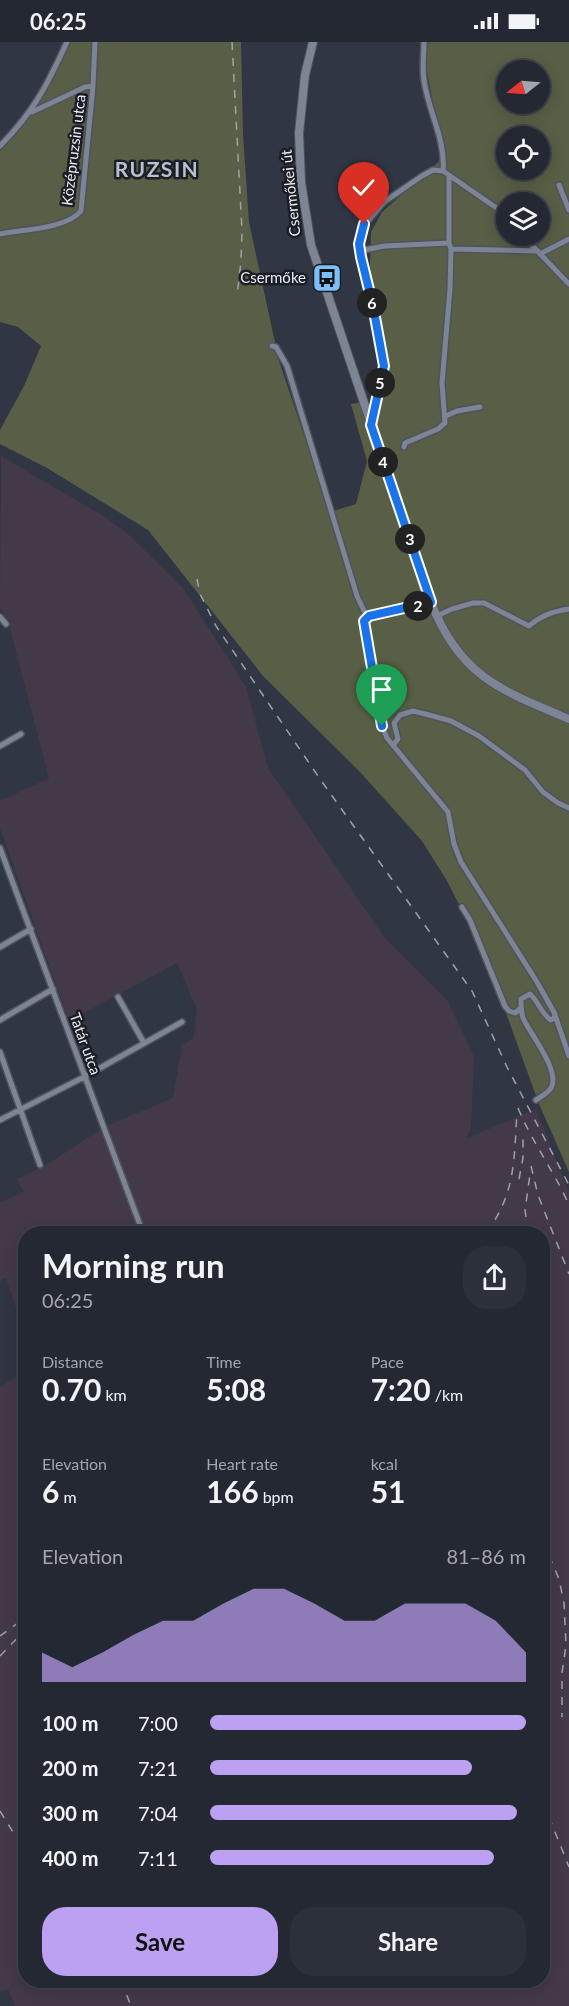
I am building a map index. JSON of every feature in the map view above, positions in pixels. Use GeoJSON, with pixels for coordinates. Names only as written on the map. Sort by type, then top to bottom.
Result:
{"type":"FeatureCollection","features":[{"type":"Feature","properties":{"kind":"main road","name":"Csermőkei út"},"geometry":{"type":"LineString","coordinates":[[313,42],[305,75],[299,133],[304,213],[319,272],[431,602],[448,638],[467,662],[484,678],[507,692],[569,719]]}},
{"type":"Feature","properties":{"kind":"street"},"geometry":{"type":"LineString","coordinates":[[0,146],[30,112],[45,89],[67,42]]}},
{"type":"Feature","properties":{"kind":"street","name":"Középruzsin utca"},"geometry":{"type":"LineString","coordinates":[[0,234],[60,225],[77,216],[81,211],[95,42]]}},
{"type":"Feature","properties":{"kind":"street"},"geometry":{"type":"LineString","coordinates":[[424,42],[424,79],[440,137],[443,171]]}},
{"type":"Feature","properties":{"kind":"street"},"geometry":{"type":"LineString","coordinates":[[30,112],[85,87],[93,86]]}},
{"type":"Feature","properties":{"kind":"street"},"geometry":{"type":"LineString","coordinates":[[371,425],[384,366],[360,251],[364,224],[384,202],[433,170],[443,171],[496,208]]}},
{"type":"Feature","properties":{"kind":"street"},"geometry":{"type":"LineString","coordinates":[[404,447],[405,443],[438,429],[445,423],[442,383],[450,290],[449,176]]}},
{"type":"Feature","properties":{"kind":"street"},"geometry":{"type":"LineString","coordinates":[[559,185],[569,210]]}},
{"type":"Feature","properties":{"kind":"street"},"geometry":{"type":"LineString","coordinates":[[360,251],[384,246],[450,246],[539,253],[569,239]]}},
{"type":"Feature","properties":{"kind":"street"},"geometry":{"type":"LineString","coordinates":[[532,246],[569,284]]}},
{"type":"Feature","properties":{"kind":"street"},"geometry":{"type":"LineString","coordinates":[[272,346],[281,351],[287,366],[357,596],[365,613],[369,616]]}},
{"type":"Feature","properties":{"kind":"street"},"geometry":{"type":"LineString","coordinates":[[446,416],[457,411],[480,407]]}},
{"type":"Feature","properties":{"kind":"street"},"geometry":{"type":"LineString","coordinates":[[431,602],[369,616],[364,621],[380,717],[387,738],[448,812],[454,844],[461,862],[555,1014],[569,1056]]}},
{"type":"Feature","properties":{"kind":"street"},"geometry":{"type":"LineString","coordinates":[[438,619],[441,614],[452,609],[473,603],[484,603],[529,627],[543,616],[558,610],[569,609]]}},
{"type":"Feature","properties":{"kind":"street"},"geometry":{"type":"LineString","coordinates":[[0,617],[6,624]]}},
{"type":"Feature","properties":{"kind":"street"},"geometry":{"type":"LineString","coordinates":[[394,744],[398,739],[394,723],[400,715],[413,711],[451,721],[503,753],[525,770],[543,792],[569,808]]}},
{"type":"Feature","properties":{"kind":"street"},"geometry":{"type":"LineString","coordinates":[[0,746],[21,734]]}},
{"type":"Feature","properties":{"kind":"street","name":"Tatár utca"},"geometry":{"type":"LineString","coordinates":[[0,848],[3,864],[31,929],[139,1226]]}},
{"type":"Feature","properties":{"kind":"street"},"geometry":{"type":"LineString","coordinates":[[462,907],[470,920],[505,1006],[514,1013],[521,1008]]}},
{"type":"Feature","properties":{"kind":"street"},"geometry":{"type":"LineString","coordinates":[[0,947],[31,929]]}},
{"type":"Feature","properties":{"kind":"street"},"geometry":{"type":"LineString","coordinates":[[0,1020],[53,989]]}},
{"type":"Feature","properties":{"kind":"street"},"geometry":{"type":"LineString","coordinates":[[536,1100],[550,1090],[551,1071],[522,1017],[521,999],[530,994],[547,1018],[551,1020],[555,1014]]}},
{"type":"Feature","properties":{"kind":"street"},"geometry":{"type":"LineString","coordinates":[[118,997],[144,1043]]}},
{"type":"Feature","properties":{"kind":"street"},"geometry":{"type":"LineString","coordinates":[[0,1120],[84,1077],[182,1022]]}},
{"type":"Feature","properties":{"kind":"street"},"geometry":{"type":"LineString","coordinates":[[561,1030],[569,1036]]}},
{"type":"Feature","properties":{"kind":"street"},"geometry":{"type":"LineString","coordinates":[[0,1052],[40,1166]]}},
{"type":"Feature","properties":{"kind":"shaded area"},"geometry":{"type":"Polygon","coordinates":[[[1,456],[105,517],[127,533],[184,589],[246,687],[268,768],[385,938],[447,1000],[474,1056],[471,1129],[467,1138],[536,1109],[569,1192],[569,2006],[15,2006],[8,1989],[0,1991],[0,1387],[18,1375],[18,1988],[550,1988],[550,1226],[18,1226],[18,1314],[6,1278],[0,1281],[0,1202],[24,1192],[17,1179],[46,1165],[106,1126],[173,1098],[182,1045],[193,1039],[197,1010],[177,963],[69,1021],[0,828],[0,801],[49,778],[9,625],[0,608],[1,456]]]}},
{"type":"Feature","properties":{"kind":"green space"},"geometry":{"type":"Polygon","coordinates":[[[69,42],[241,42],[243,134],[249,222],[279,361],[330,512],[356,504],[367,461],[351,404],[363,402],[370,423],[381,377],[383,353],[370,267],[371,232],[382,212],[444,157],[421,42],[569,42],[569,1172],[539,1104],[503,1005],[468,922],[447,881],[422,841],[360,772],[263,676],[148,530],[47,468],[0,444],[0,430],[24,386],[41,346],[18,327],[0,322],[0,151],[15,135],[47,91],[65,46],[69,42]]]}},
{"type":"Feature","properties":{"kind":"railway"},"geometry":{"type":"LineString","coordinates":[[232,42],[242,231],[237,296]]}},
{"type":"Feature","properties":{"kind":"railway"},"geometry":{"type":"LineString","coordinates":[[197,579],[200,594],[216,626],[320,779],[472,991],[507,1067],[569,1185]]}},
{"type":"Feature","properties":{"kind":"railway"},"geometry":{"type":"LineString","coordinates":[[518,1108],[569,1205]]}},
{"type":"Feature","properties":{"kind":"railway"},"geometry":{"type":"LineString","coordinates":[[491,1226],[503,1204],[512,1175],[517,1112]]}},
{"type":"Feature","properties":{"kind":"railway"},"geometry":{"type":"LineString","coordinates":[[519,1179],[523,1158],[523,1138]]}},
{"type":"Feature","properties":{"kind":"railway"},"geometry":{"type":"LineString","coordinates":[[531,1166],[538,1195],[569,1274]]}},
{"type":"Feature","properties":{"kind":"railway"},"geometry":{"type":"LineString","coordinates":[[527,1226],[525,1210],[530,1174]]}},
{"type":"Feature","properties":{"kind":"railway"},"geometry":{"type":"LineString","coordinates":[[550,1558],[559,1579],[564,1603],[566,1645],[562,1673],[562,1717]]}},
{"type":"Feature","properties":{"kind":"railway"},"geometry":{"type":"LineString","coordinates":[[0,1636],[18,1623]]}},
{"type":"Feature","properties":{"kind":"railway"},"geometry":{"type":"LineString","coordinates":[[0,1656],[18,1637]]}},
{"type":"Feature","properties":{"kind":"railway"},"geometry":{"type":"LineString","coordinates":[[0,1811],[18,1840]]}},
{"type":"Feature","properties":{"kind":"railway"},"geometry":{"type":"LineString","coordinates":[[550,1820],[569,1867]]}},
{"type":"Feature","properties":{"kind":"railway"},"geometry":{"type":"LineString","coordinates":[[124,1988],[131,2006]]}},
{"type":"Feature","properties":{"kind":"place","name":"Csermőke"},"geometry":{"type":"Point","coordinates":[327,278]}},
{"type":"Feature","properties":{"kind":"district","name":"RUZSIN"},"geometry":{"type":"Point","coordinates":[157,170]}},
{"type":"Feature","properties":{"kind":"route"},"geometry":{"type":"LineString","coordinates":[[364,224],[359,244],[384,366],[371,425],[431,602],[369,616],[364,621],[382,726]]}}]}
